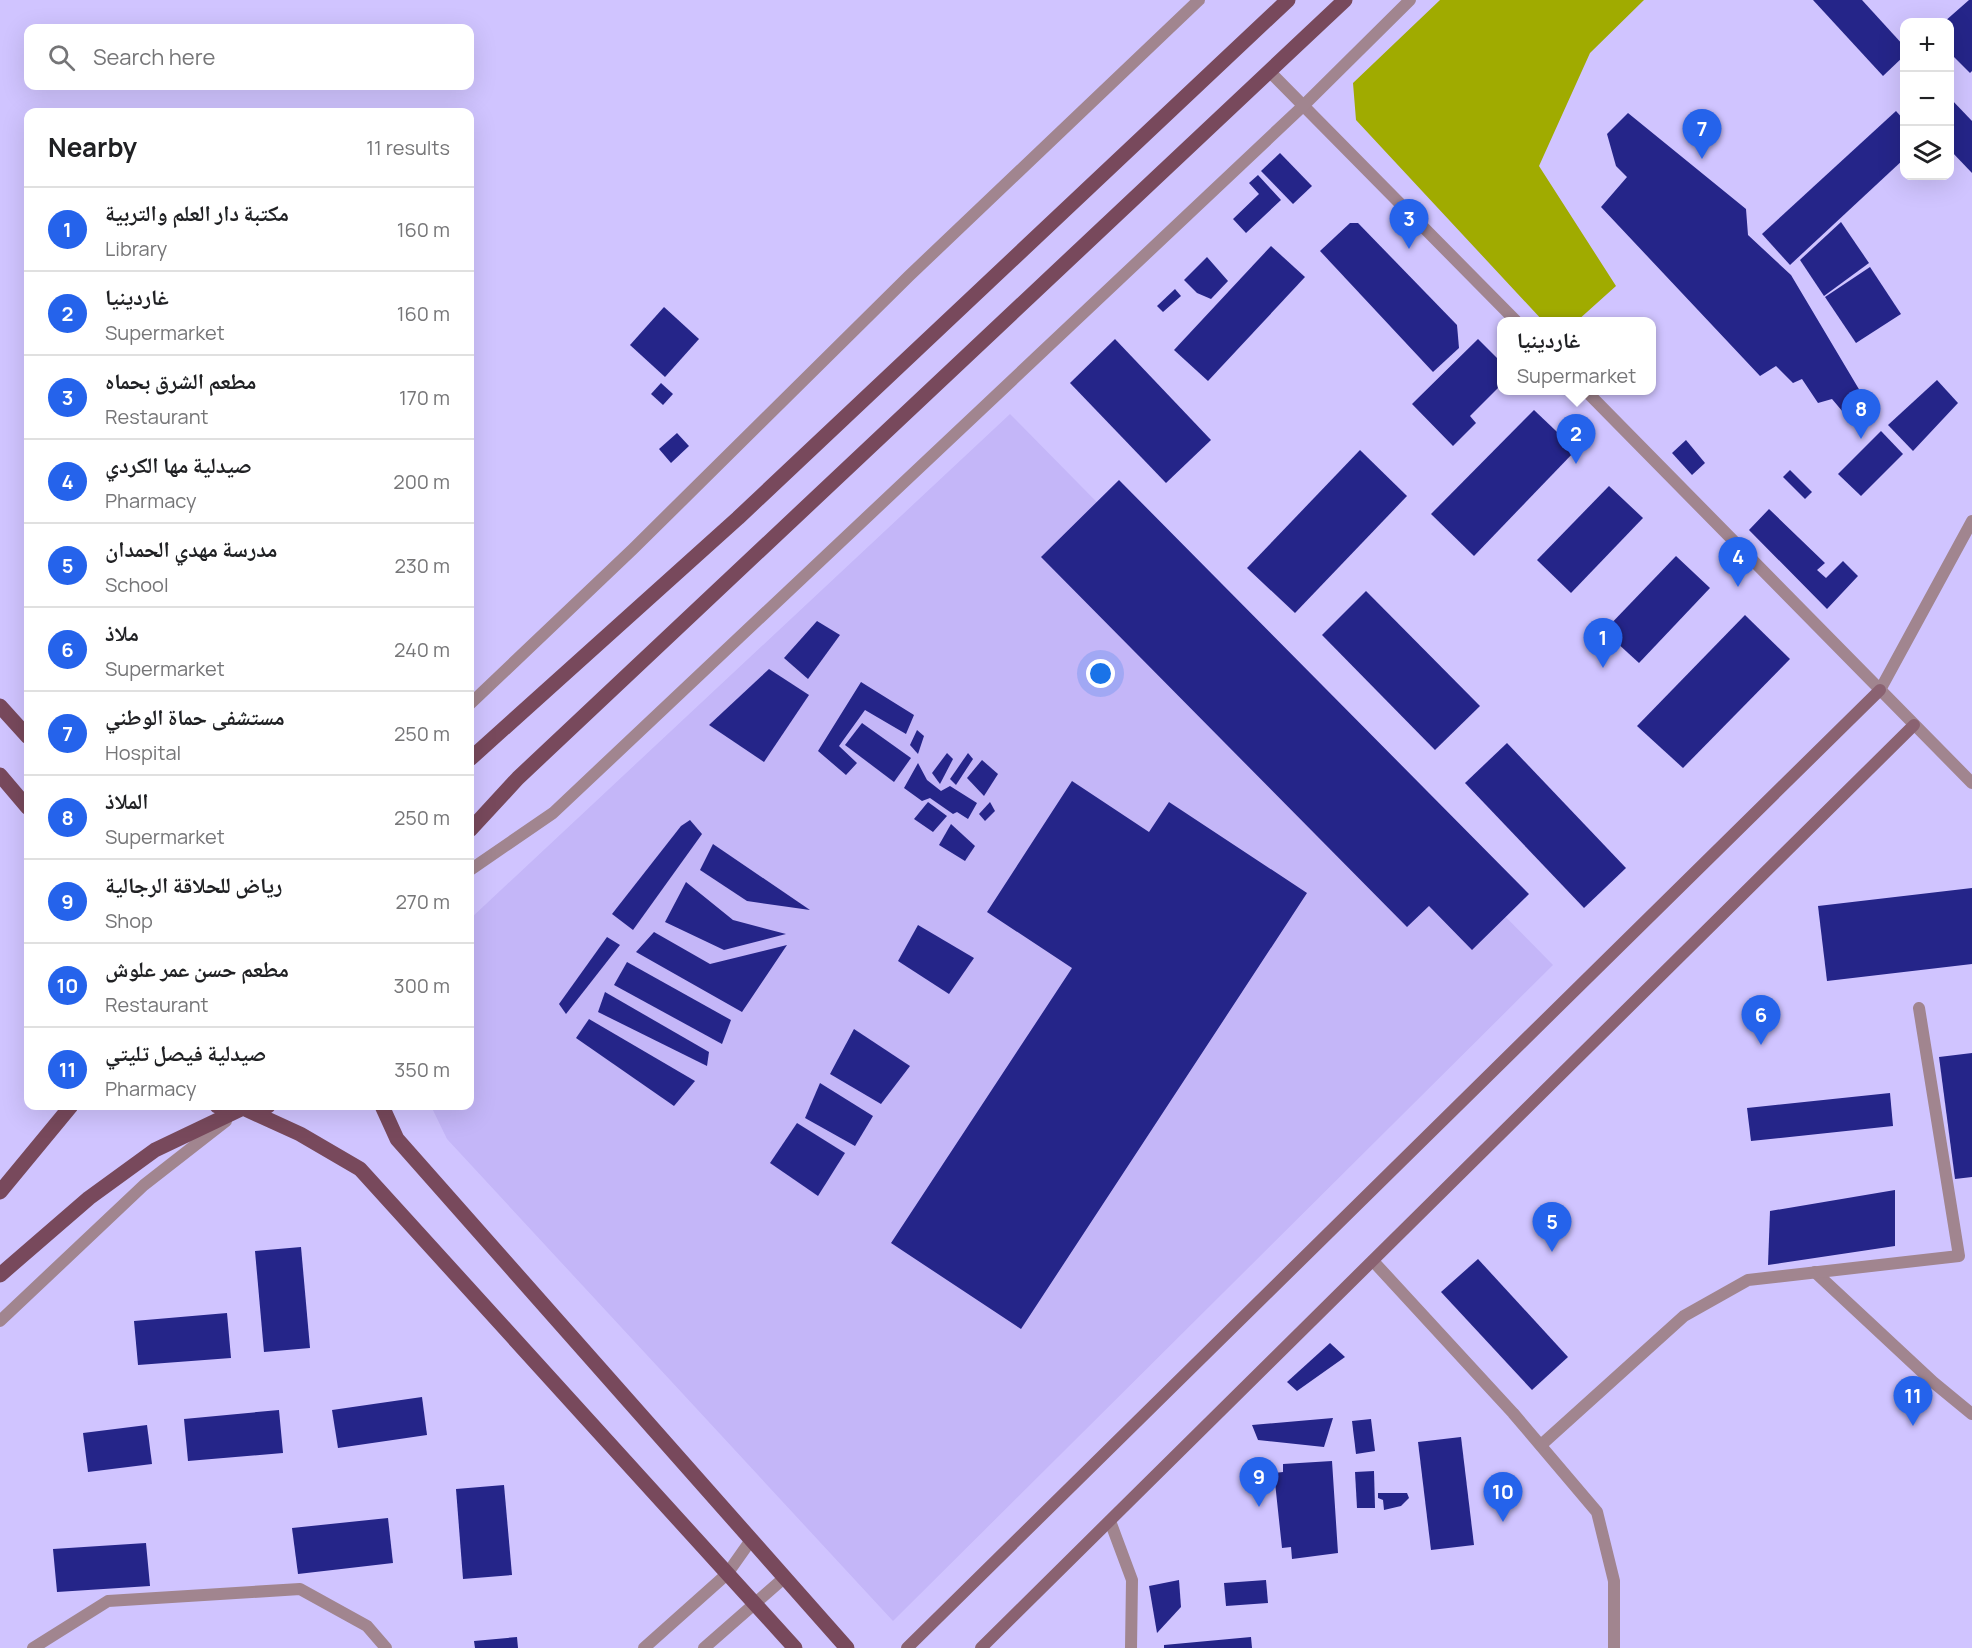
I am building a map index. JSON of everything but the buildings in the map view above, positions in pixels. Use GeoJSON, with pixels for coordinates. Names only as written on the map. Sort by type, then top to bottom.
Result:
{"type":"FeatureCollection","features":[{"type":"Feature","properties":{"kind":"main road"},"geometry":{"type":"LineString","coordinates":[[474,755],[738,518],[1288,0]]}},
{"type":"Feature","properties":{"kind":"main road"},"geometry":{"type":"LineString","coordinates":[[474,826],[535,762],[1345,0]]}},
{"type":"Feature","properties":{"kind":"main road"},"geometry":{"type":"LineString","coordinates":[[907,1648],[1880,690]]}},
{"type":"Feature","properties":{"kind":"main road"},"geometry":{"type":"LineString","coordinates":[[0,706],[24,733]]}},
{"type":"Feature","properties":{"kind":"main road"},"geometry":{"type":"LineString","coordinates":[[981,1648],[1914,725]]}},
{"type":"Feature","properties":{"kind":"main road"},"geometry":{"type":"LineString","coordinates":[[0,775],[24,803]]}},
{"type":"Feature","properties":{"kind":"main road"},"geometry":{"type":"LineString","coordinates":[[0,1192],[68,1110]]}},
{"type":"Feature","properties":{"kind":"main road"},"geometry":{"type":"LineString","coordinates":[[0,1275],[89,1198],[155,1150],[239,1110]]}},
{"type":"Feature","properties":{"kind":"main road"},"geometry":{"type":"LineString","coordinates":[[247,1110],[300,1134],[360,1169],[795,1648]]}},
{"type":"Feature","properties":{"kind":"main road"},"geometry":{"type":"LineString","coordinates":[[384,1110],[398,1139],[847,1648]]}},
{"type":"Feature","properties":{"kind":"street"},"geometry":{"type":"LineString","coordinates":[[474,700],[633,549],[909,276],[1199,0]]}},
{"type":"Feature","properties":{"kind":"street"},"geometry":{"type":"LineString","coordinates":[[474,867],[553,813],[1303,106],[1410,0]]}},
{"type":"Feature","properties":{"kind":"street"},"geometry":{"type":"LineString","coordinates":[[1270,72],[1512,317]]}},
{"type":"Feature","properties":{"kind":"street"},"geometry":{"type":"LineString","coordinates":[[1589,395],[1972,783]]}},
{"type":"Feature","properties":{"kind":"street"},"geometry":{"type":"LineString","coordinates":[[1880,690],[1971,528]]}},
{"type":"Feature","properties":{"kind":"street"},"geometry":{"type":"LineString","coordinates":[[1541,1445],[1684,1316],[1748,1280],[1959,1256],[1918,1008]]}},
{"type":"Feature","properties":{"kind":"street"},"geometry":{"type":"LineString","coordinates":[[0,1321],[144,1185],[240,1110]]}},
{"type":"Feature","properties":{"kind":"street"},"geometry":{"type":"LineString","coordinates":[[1373,1261],[1541,1445],[1597,1512],[1614,1581],[1614,1648]]}},
{"type":"Feature","properties":{"kind":"street"},"geometry":{"type":"LineString","coordinates":[[1815,1272],[1933,1382],[1972,1413]]}},
{"type":"Feature","properties":{"kind":"street"},"geometry":{"type":"LineString","coordinates":[[1110,1521],[1132,1580],[1131,1648]]}},
{"type":"Feature","properties":{"kind":"street"},"geometry":{"type":"LineString","coordinates":[[644,1648],[727,1574],[751,1540]]}},
{"type":"Feature","properties":{"kind":"street"},"geometry":{"type":"LineString","coordinates":[[704,1648],[784,1578]]}},
{"type":"Feature","properties":{"kind":"street"},"geometry":{"type":"LineString","coordinates":[[33,1648],[108,1601],[300,1588],[367,1626],[386,1648]]}},
{"type":"Feature","properties":{"kind":"shaded area"},"geometry":{"type":"Polygon","coordinates":[[[1440,0],[1644,0],[1590,53],[1539,166],[1616,286],[1581,317],[1539,317],[1356,120],[1353,83],[1440,0]]]}},
{"type":"Feature","properties":{"kind":"shaded area"},"geometry":{"type":"Polygon","coordinates":[[[1010,414],[1553,965],[893,1621],[447,1139],[433,1110],[474,1110],[474,915],[1010,414]]]}},
{"type":"Feature","properties":{"kind":"place","name":"مستشفى حماة الوطني"},"geometry":{"type":"Point","coordinates":[1702,159]}},
{"type":"Feature","properties":{"kind":"place","name":"مطعم الشرق بحماه"},"geometry":{"type":"Point","coordinates":[1409,249]}},
{"type":"Feature","properties":{"kind":"place","name":"الملاذ"},"geometry":{"type":"Point","coordinates":[1861,439]}},
{"type":"Feature","properties":{"kind":"place","name":"غاردينيا"},"geometry":{"type":"Point","coordinates":[1576,464]}},
{"type":"Feature","properties":{"kind":"place","name":"صيدلية مها الكردي"},"geometry":{"type":"Point","coordinates":[1738,587]}},
{"type":"Feature","properties":{"kind":"place","name":"مكتبة دار العلم والتربية"},"geometry":{"type":"Point","coordinates":[1603,668]}},
{"type":"Feature","properties":{"kind":"place","name":"ملاذ"},"geometry":{"type":"Point","coordinates":[1761,1045]}},
{"type":"Feature","properties":{"kind":"place","name":"مدرسة مهدي الحمدان"},"geometry":{"type":"Point","coordinates":[1552,1252]}},
{"type":"Feature","properties":{"kind":"place","name":"صيدلية فيصل تليتي"},"geometry":{"type":"Point","coordinates":[1913,1426]}},
{"type":"Feature","properties":{"kind":"place","name":"رياض للحلاقة الرجالية"},"geometry":{"type":"Point","coordinates":[1259,1507]}},
{"type":"Feature","properties":{"kind":"place","name":"مطعم حسن عمر علوش"},"geometry":{"type":"Point","coordinates":[1503,1522]}}]}
